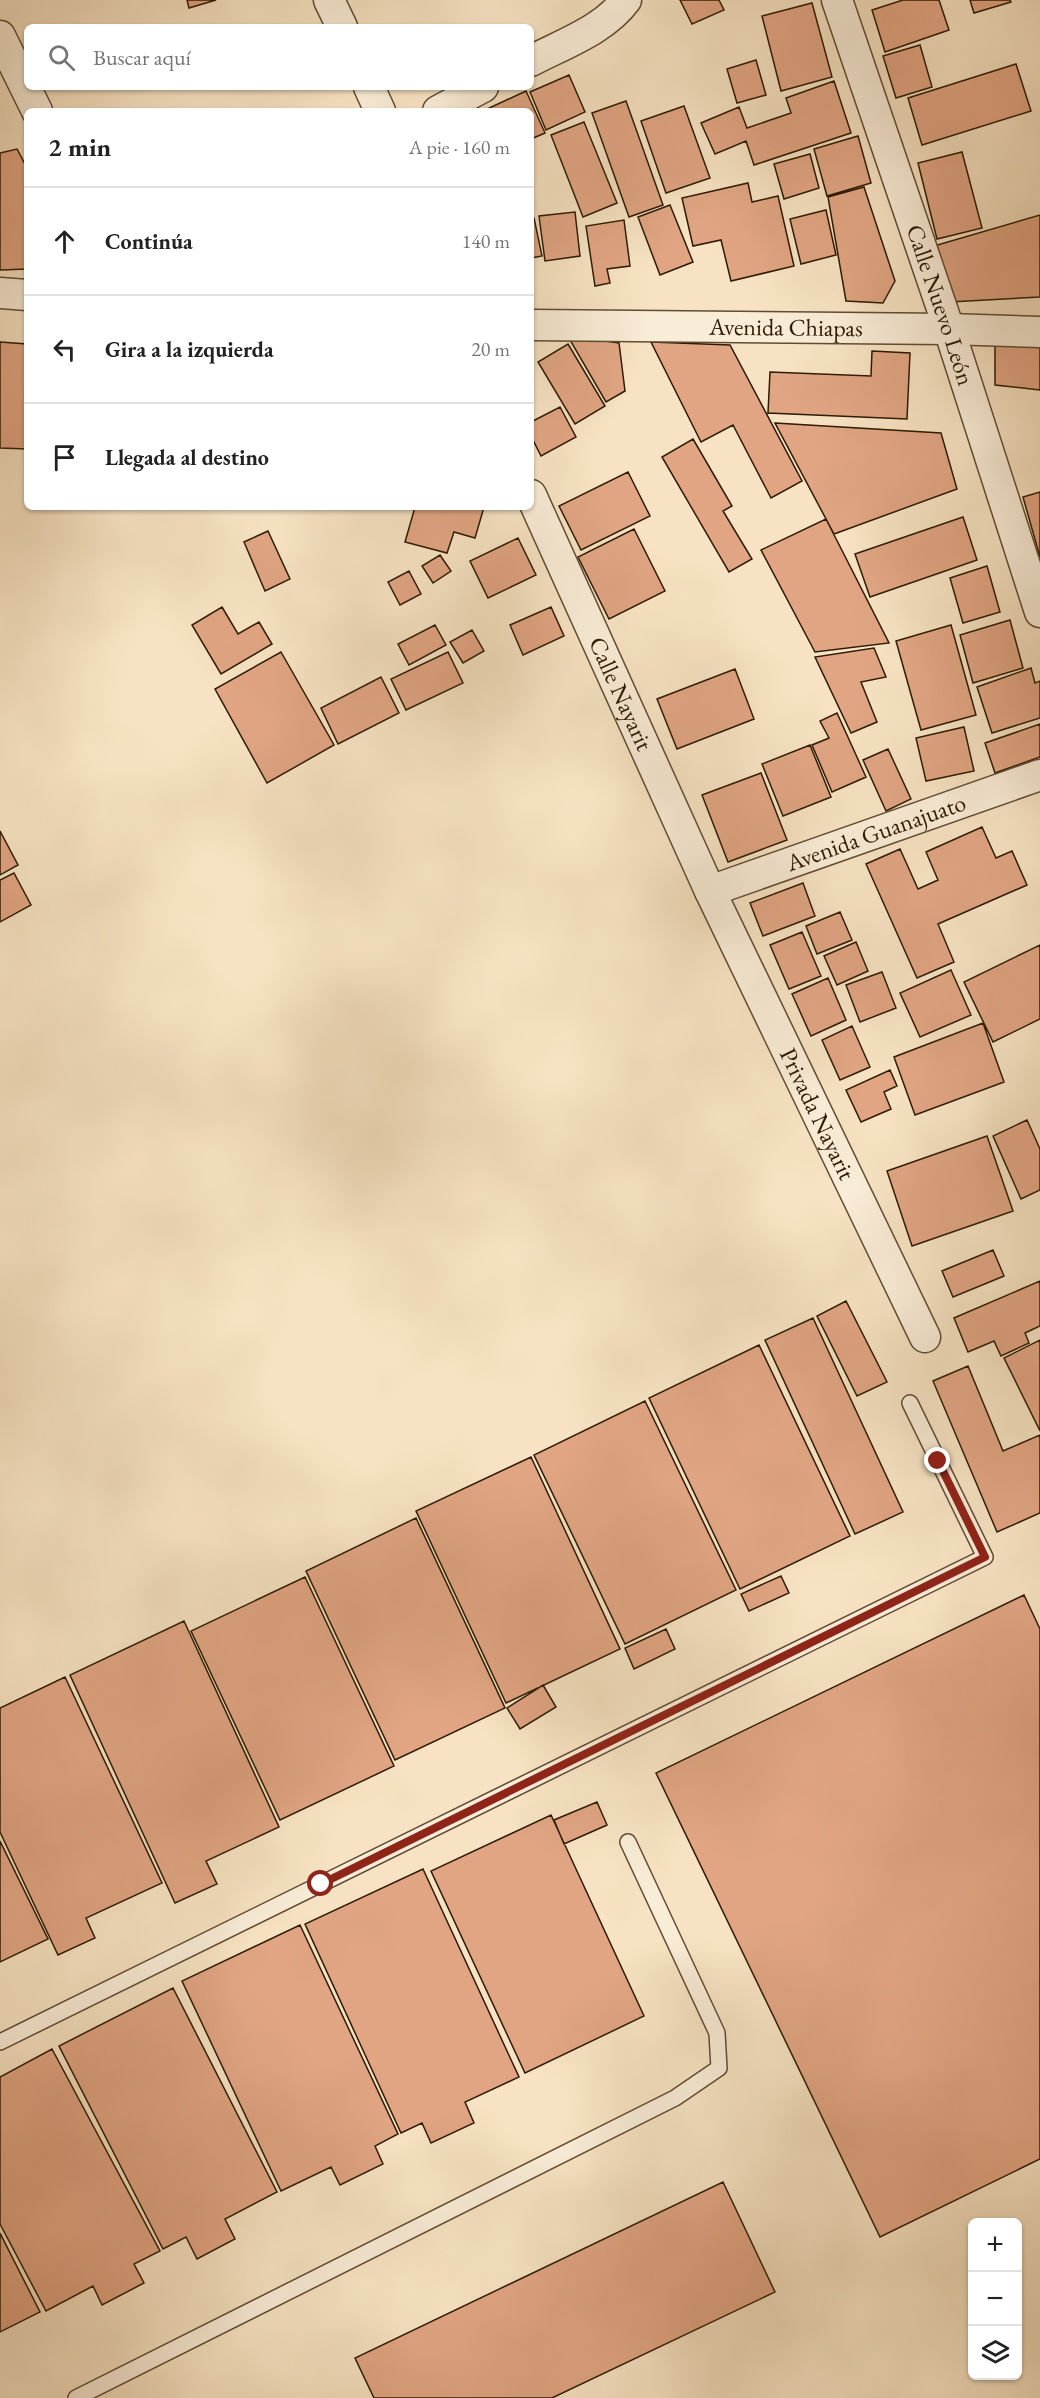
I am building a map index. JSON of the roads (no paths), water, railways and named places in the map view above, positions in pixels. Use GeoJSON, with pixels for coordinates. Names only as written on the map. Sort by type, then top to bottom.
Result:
{"type":"FeatureCollection","features":[{"type":"Feature","properties":{"kind":"street"},"geometry":{"type":"LineString","coordinates":[[329,0],[341,24]]}},
{"type":"Feature","properties":{"kind":"street"},"geometry":{"type":"LineString","coordinates":[[534,60],[598,26],[617,13],[626,0]]}},
{"type":"Feature","properties":{"kind":"street","name":"Calle Nuevo León"},"geometry":{"type":"LineString","coordinates":[[837,0],[949,329],[1040,612]]}},
{"type":"Feature","properties":{"kind":"street"},"geometry":{"type":"LineString","coordinates":[[0,36],[24,85]]}},
{"type":"Feature","properties":{"kind":"street"},"geometry":{"type":"LineString","coordinates":[[27,90],[36,108]]}},
{"type":"Feature","properties":{"kind":"street"},"geometry":{"type":"LineString","coordinates":[[370,90],[379,108]]}},
{"type":"Feature","properties":{"kind":"street"},"geometry":{"type":"LineString","coordinates":[[444,108],[477,90]]}},
{"type":"Feature","properties":{"kind":"street"},"geometry":{"type":"LineString","coordinates":[[0,293],[24,295]]}},
{"type":"Feature","properties":{"kind":"street","name":"Avenida Chiapas"},"geometry":{"type":"LineString","coordinates":[[534,325],[1040,332]]}},
{"type":"Feature","properties":{"kind":"street","name":"Calle Nayarit"},"geometry":{"type":"LineString","coordinates":[[534,502],[710,891]]}},
{"type":"Feature","properties":{"kind":"street","name":"Avenida Guanajuato"},"geometry":{"type":"LineString","coordinates":[[710,891],[1040,775]]}},
{"type":"Feature","properties":{"kind":"street","name":"Privada Nayarit"},"geometry":{"type":"LineString","coordinates":[[710,891],[925,1337]]}},
{"type":"Feature","properties":{"kind":"lane"},"geometry":{"type":"LineString","coordinates":[[0,2042],[985,1557],[909,1404]]}},
{"type":"Feature","properties":{"kind":"lane"},"geometry":{"type":"LineString","coordinates":[[76,2398],[675,2098],[719,2068],[717,2033],[628,1842]]}}]}
